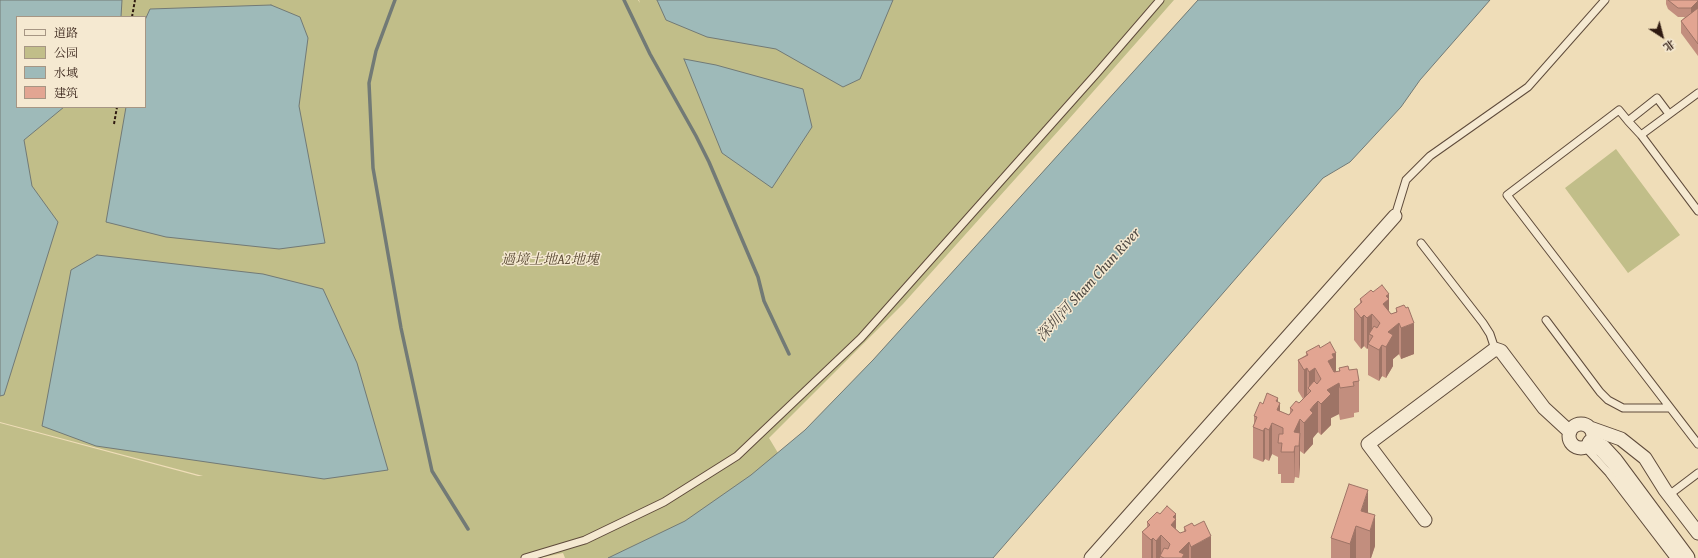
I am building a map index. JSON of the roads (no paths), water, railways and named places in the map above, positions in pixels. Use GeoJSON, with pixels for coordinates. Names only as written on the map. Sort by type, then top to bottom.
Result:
{"type":"FeatureCollection","features":[{"type":"Feature","properties":{"kind":"street"},"geometry":{"type":"LineString","coordinates":[[1091,558],[1395,216]]}},
{"type":"Feature","properties":{"kind":"street"},"geometry":{"type":"LineString","coordinates":[[1425,520],[1368,444],[1495,349],[1501,351],[1544,408],[1570,432]]}},
{"type":"Feature","properties":{"kind":"street"},"geometry":{"type":"LineString","coordinates":[[1686,558],[1614,461],[1602,448],[1589,439],[1587,425],[1579,424],[1570,432],[1571,443],[1577,447],[1589,439],[1621,439],[1646,458],[1669,495],[1698,533]]}},
{"type":"Feature","properties":{"kind":"lane"},"geometry":{"type":"LineString","coordinates":[[525,558],[586,540],[664,502],[737,456],[861,338],[1087,85],[1160,0]]}},
{"type":"Feature","properties":{"kind":"lane"},"geometry":{"type":"LineString","coordinates":[[1395,216],[1406,180],[1430,156],[1528,87],[1605,0]]}},
{"type":"Feature","properties":{"kind":"lane"},"geometry":{"type":"LineString","coordinates":[[1641,135],[1698,93]]}},
{"type":"Feature","properties":{"kind":"lane"},"geometry":{"type":"LineString","coordinates":[[1628,121],[1657,98],[1669,114]]}},
{"type":"Feature","properties":{"kind":"lane"},"geometry":{"type":"LineString","coordinates":[[1698,211],[1641,135],[1620,110],[1507,195],[1698,444]]}},
{"type":"Feature","properties":{"kind":"lane"},"geometry":{"type":"LineString","coordinates":[[1420,243],[1483,323],[1490,334],[1495,349]]}},
{"type":"Feature","properties":{"kind":"lane"},"geometry":{"type":"LineString","coordinates":[[1546,320],[1600,392],[1608,400],[1623,408],[1670,408]]}},
{"type":"Feature","properties":{"kind":"lane"},"geometry":{"type":"LineString","coordinates":[[1589,439],[1609,473],[1674,558]]}},
{"type":"Feature","properties":{"kind":"lane"},"geometry":{"type":"LineString","coordinates":[[1669,495],[1698,473]]}},
{"type":"Feature","properties":{"kind":"water"},"geometry":{"type":"Polygon","coordinates":[[[0,0],[122,0],[121,16],[16,16],[16,108],[63,108],[24,140],[32,186],[58,222],[4,395],[0,396],[0,0]]]}},
{"type":"Feature","properties":{"kind":"water"},"geometry":{"type":"Polygon","coordinates":[[[657,0],[893,0],[860,79],[843,87],[776,49],[707,37],[666,20],[657,0]]]}},
{"type":"Feature","properties":{"kind":"water","name":"深圳河 Sham Chun River"},"geometry":{"type":"Polygon","coordinates":[[[1198,0],[1490,0],[1420,80],[1401,107],[1350,162],[1323,178],[993,558],[608,558],[685,521],[751,475],[805,430],[873,360],[1198,0]]]}},
{"type":"Feature","properties":{"kind":"water"},"geometry":{"type":"Polygon","coordinates":[[[271,5],[300,17],[308,38],[299,106],[325,243],[279,249],[166,237],[106,222],[126,108],[146,108],[146,18],[150,9],[271,5]]]}},
{"type":"Feature","properties":{"kind":"water"},"geometry":{"type":"Polygon","coordinates":[[[684,59],[716,65],[803,89],[812,127],[772,188],[722,153],[684,59]]]}},
{"type":"Feature","properties":{"kind":"water"},"geometry":{"type":"Polygon","coordinates":[[[97,255],[263,274],[323,289],[357,363],[388,470],[324,479],[96,446],[42,426],[71,270],[97,255]]]}},
{"type":"Feature","properties":{"kind":"waterway"},"geometry":{"type":"LineString","coordinates":[[395,0],[376,51],[369,83],[373,168],[401,328],[432,471],[468,529]]}},
{"type":"Feature","properties":{"kind":"waterway"},"geometry":{"type":"LineString","coordinates":[[624,0],[650,54],[709,162],[758,277],[764,301],[789,354]]}},
{"type":"Feature","properties":{"kind":"park label","name":"過境土地A2地塊"},"geometry":{"type":"Point","coordinates":[550,260]}}]}
